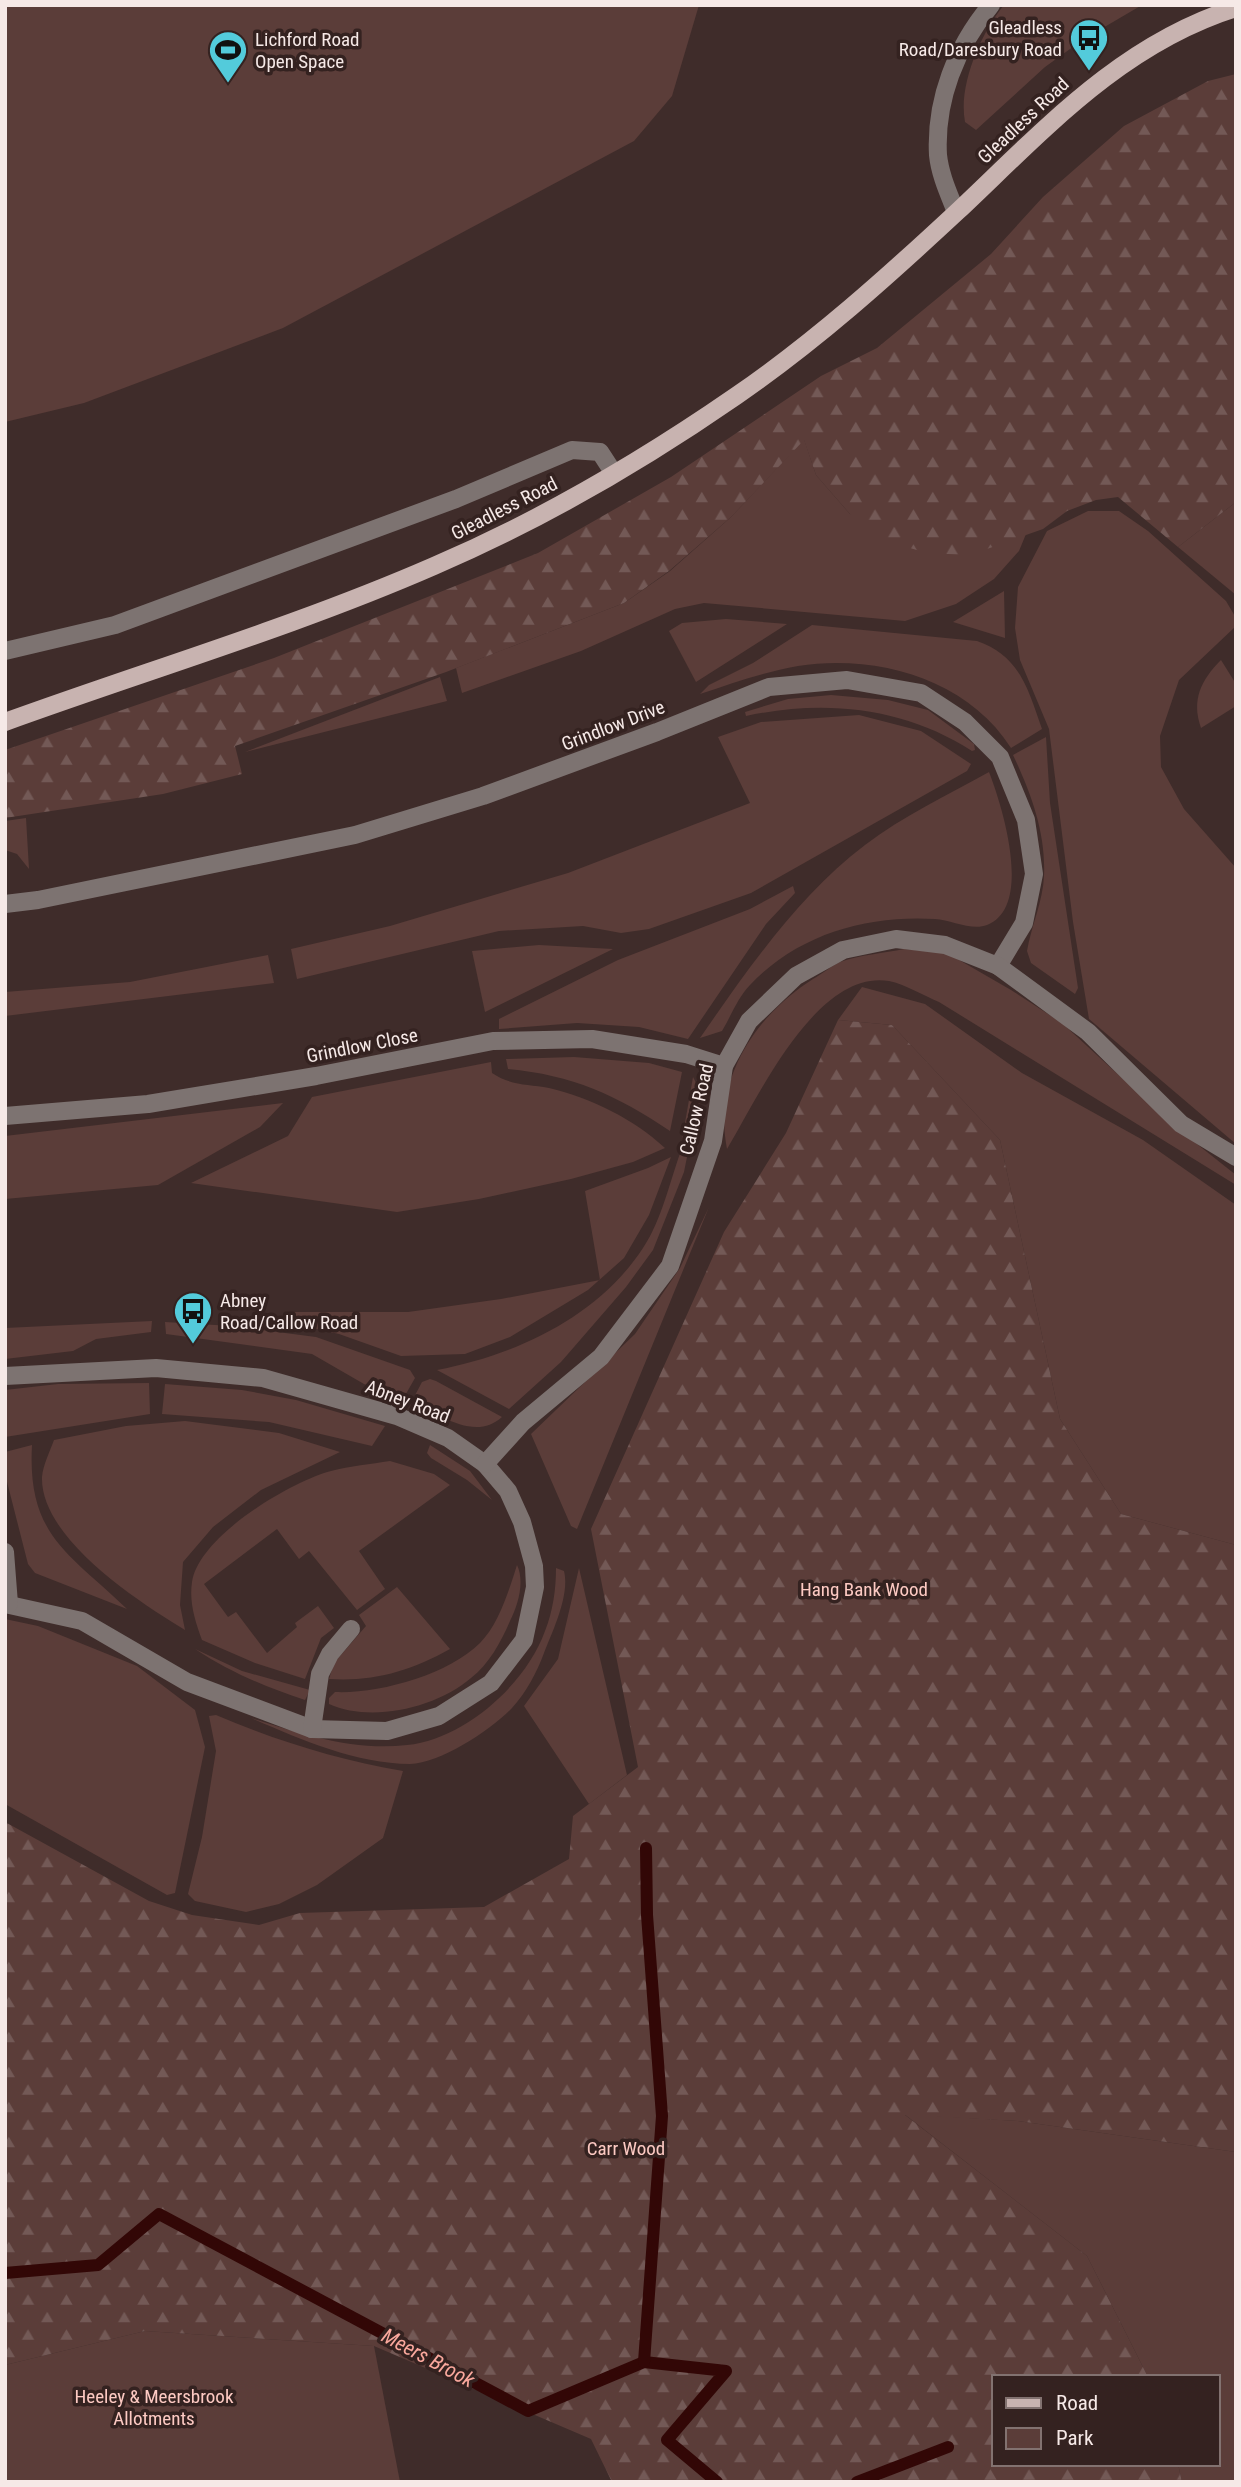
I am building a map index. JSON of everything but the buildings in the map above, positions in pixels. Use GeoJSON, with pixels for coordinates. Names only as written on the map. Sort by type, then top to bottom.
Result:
{"type":"FeatureCollection","features":[{"type":"Feature","properties":{"kind":"main road","name":"Gleadless Road"},"geometry":{"type":"LineString","coordinates":[[5,722],[248,639],[434,566],[523,523],[613,472],[733,398],[811,343],[1105,75],[1146,48],[1189,26],[1236,8]]}},
{"type":"Feature","properties":{"kind":"street"},"geometry":{"type":"LineString","coordinates":[[956,212],[938,156],[940,109],[953,65],[973,26],[991,5]]}},
{"type":"Feature","properties":{"kind":"street"},"geometry":{"type":"LineString","coordinates":[[1189,26],[1218,5]]}},
{"type":"Feature","properties":{"kind":"street"},"geometry":{"type":"LineString","coordinates":[[5,652],[115,625],[456,499],[572,450],[600,452],[613,472]]}},
{"type":"Feature","properties":{"kind":"street","name":"Grindlow Drive"},"geometry":{"type":"LineString","coordinates":[[5,904],[38,901],[355,835],[483,796],[657,732],[769,687],[847,680],[921,692],[965,722],[1000,757],[1026,820],[1034,874],[1024,923],[998,966]]}},
{"type":"Feature","properties":{"kind":"street","name":"Callow Road"},"geometry":{"type":"LineString","coordinates":[[485,1464],[523,1422],[601,1357],[670,1266],[713,1141],[724,1066],[749,1021],[796,976],[844,950],[896,939],[945,944],[998,966],[1088,1032],[1181,1124],[1236,1157]]}},
{"type":"Feature","properties":{"kind":"street","name":"Grindlow Close"},"geometry":{"type":"LineString","coordinates":[[5,1116],[148,1104],[316,1076],[493,1041],[592,1039],[687,1054],[724,1066]]}},
{"type":"Feature","properties":{"kind":"street","name":"Abney Road"},"geometry":{"type":"LineString","coordinates":[[5,1376],[156,1368],[263,1378],[397,1416],[448,1438],[485,1464],[508,1491],[522,1522],[534,1566],[535,1587],[524,1640],[491,1683],[439,1716],[387,1731],[312,1729],[187,1682],[82,1621],[7,1604]]}},
{"type":"Feature","properties":{"kind":"street"},"geometry":{"type":"LineString","coordinates":[[5,1552],[7,1604]]}},
{"type":"Feature","properties":{"kind":"street"},"geometry":{"type":"LineString","coordinates":[[312,1729],[320,1674],[330,1654],[351,1629]]}},
{"type":"Feature","properties":{"kind":"green space","name":"Lichford Road Open Space"},"geometry":{"type":"Polygon","coordinates":[[[5,5],[699,5],[672,96],[634,141],[283,328],[84,403],[5,422],[5,5]]]}},
{"type":"Feature","properties":{"kind":"green space"},"geometry":{"type":"Polygon","coordinates":[[[1004,5],[1142,5],[1084,39],[1045,67],[976,130],[965,122],[968,76],[987,30],[1004,5]]]}},
{"type":"Feature","properties":{"kind":"green space"},"geometry":{"type":"Polygon","coordinates":[[[1236,74],[1236,502],[1178,547],[1118,497],[1096,500],[1067,511],[1043,529],[970,555],[927,553],[893,543],[850,514],[816,475],[804,440],[731,517],[669,571],[624,603],[446,672],[235,746],[242,774],[163,794],[5,818],[5,750],[274,658],[538,553],[671,477],[821,376],[877,348],[991,254],[1043,197],[1124,126],[1208,81],[1236,74]]]}},
{"type":"Feature","properties":{"kind":"green space"},"geometry":{"type":"Polygon","coordinates":[[[804,439],[816,475],[850,514],[1009,540],[1026,534],[1019,551],[994,579],[956,604],[905,621],[704,603],[675,609],[581,651],[462,693],[456,668],[624,603],[670,571],[731,517],[804,439]]]}},
{"type":"Feature","properties":{"kind":"green space"},"geometry":{"type":"Polygon","coordinates":[[[1236,502],[1236,595],[1178,547],[1236,502]]]}},
{"type":"Feature","properties":{"kind":"green space"},"geometry":{"type":"Polygon","coordinates":[[[1088,511],[1119,511],[1148,531],[1226,601],[1236,618],[1236,626],[1179,680],[1160,736],[1161,767],[1184,809],[1236,868],[1236,1144],[1089,1019],[1073,922],[1049,729],[1020,660],[1015,628],[1018,587],[1047,531],[1088,511]]]}},
{"type":"Feature","properties":{"kind":"green space"},"geometry":{"type":"Polygon","coordinates":[[[1004,591],[1005,638],[953,622],[1004,591]]]}},
{"type":"Feature","properties":{"kind":"green space"},"geometry":{"type":"Polygon","coordinates":[[[726,619],[787,624],[696,682],[669,631],[682,623],[726,619]]]}},
{"type":"Feature","properties":{"kind":"green space"},"geometry":{"type":"Polygon","coordinates":[[[812,625],[977,641],[992,647],[1013,665],[1020,676],[1042,729],[1011,748],[992,724],[970,704],[945,689],[889,668],[858,664],[798,666],[700,694],[709,685],[753,663],[812,625]]]}},
{"type":"Feature","properties":{"kind":"green space"},"geometry":{"type":"Polygon","coordinates":[[[1221,660],[1236,684],[1236,706],[1201,728],[1197,708],[1200,691],[1208,675],[1221,660]]]}},
{"type":"Feature","properties":{"kind":"green space"},"geometry":{"type":"Polygon","coordinates":[[[440,677],[447,701],[245,752],[440,677]]]}},
{"type":"Feature","properties":{"kind":"green space"},"geometry":{"type":"Polygon","coordinates":[[[831,695],[888,700],[928,710],[974,744],[975,750],[972,751],[919,725],[863,711],[805,708],[746,716],[745,712],[788,699],[831,695]]]}},
{"type":"Feature","properties":{"kind":"green space"},"geometry":{"type":"Polygon","coordinates":[[[859,715],[921,731],[971,764],[967,771],[751,893],[649,929],[621,933],[583,926],[499,931],[297,979],[291,949],[390,926],[568,873],[750,803],[718,737],[761,722],[859,715]]]}},
{"type":"Feature","properties":{"kind":"green space"},"geometry":{"type":"Polygon","coordinates":[[[1046,737],[1050,803],[1078,988],[1075,994],[1031,963],[1027,951],[1044,876],[1043,844],[1026,784],[1013,755],[1046,737]]]}},
{"type":"Feature","properties":{"kind":"green space"},"geometry":{"type":"Polygon","coordinates":[[[989,772],[1001,807],[1012,877],[1009,898],[1001,915],[981,927],[935,919],[909,919],[884,920],[835,931],[790,953],[769,967],[746,990],[722,1031],[700,1038],[775,935],[841,865],[895,825],[989,772]]]}},
{"type":"Feature","properties":{"kind":"green space"},"geometry":{"type":"Polygon","coordinates":[[[26,818],[29,869],[17,854],[5,850],[5,821],[26,818]]]}},
{"type":"Feature","properties":{"kind":"green space"},"geometry":{"type":"Polygon","coordinates":[[[793,886],[795,893],[766,924],[688,1039],[639,1027],[577,1023],[499,1029],[499,1019],[618,960],[750,909],[793,886]]]}},
{"type":"Feature","properties":{"kind":"green space"},"geometry":{"type":"Polygon","coordinates":[[[539,945],[613,949],[485,1012],[472,951],[539,945]]]}},
{"type":"Feature","properties":{"kind":"green space"},"geometry":{"type":"Polygon","coordinates":[[[904,949],[947,953],[1062,1023],[1173,1125],[1236,1175],[1236,1185],[939,1002],[889,981],[862,983],[837,995],[814,1015],[773,1070],[727,1149],[724,1123],[726,1098],[733,1074],[743,1052],[773,1011],[792,994],[840,962],[904,949]]]}},
{"type":"Feature","properties":{"kind":"green space"},"geometry":{"type":"Polygon","coordinates":[[[268,955],[274,983],[5,1016],[5,992],[130,982],[268,955]]]}},
{"type":"Feature","properties":{"kind":"green space"},"geometry":{"type":"Polygon","coordinates":[[[862,987],[925,1004],[1022,1073],[1143,1140],[1236,1205],[1236,1545],[1121,1514],[1060,1419],[1000,1140],[892,1025],[838,1020],[862,987]]]}},
{"type":"Feature","properties":{"kind":"green space"},"geometry":{"type":"Polygon","coordinates":[[[838,1020],[892,1025],[1000,1140],[1060,1419],[1121,1514],[1236,1545],[1236,2152],[1018,2121],[905,2115],[1087,2256],[1147,2375],[992,2375],[992,2466],[1178,2466],[1182,2482],[612,2482],[591,2439],[374,2346],[145,2331],[5,2365],[5,1822],[149,1901],[192,1915],[259,1925],[300,1913],[484,1907],[569,1859],[573,1816],[638,1767],[591,1529],[724,1232],[786,1133],[838,1020]]]}},
{"type":"Feature","properties":{"kind":"green space"},"geometry":{"type":"Polygon","coordinates":[[[574,1057],[649,1063],[682,1072],[670,1131],[631,1107],[593,1089],[553,1076],[508,1069],[506,1059],[574,1057]]]}},
{"type":"Feature","properties":{"kind":"green space"},"geometry":{"type":"Polygon","coordinates":[[[491,1062],[492,1073],[499,1077],[565,1092],[596,1104],[626,1119],[665,1148],[633,1162],[571,1179],[479,1199],[397,1212],[191,1183],[288,1136],[312,1097],[491,1062]]]}},
{"type":"Feature","properties":{"kind":"green space"},"geometry":{"type":"Polygon","coordinates":[[[693,1077],[699,1093],[700,1109],[693,1142],[682,1140],[693,1077]]]}},
{"type":"Feature","properties":{"kind":"green space"},"geometry":{"type":"Polygon","coordinates":[[[283,1103],[260,1127],[158,1185],[5,1199],[5,1136],[283,1103]]]}},
{"type":"Feature","properties":{"kind":"green space"},"geometry":{"type":"Polygon","coordinates":[[[689,1147],[684,1172],[653,1250],[626,1287],[561,1362],[509,1409],[437,1370],[467,1363],[525,1343],[579,1313],[603,1294],[624,1272],[650,1237],[682,1148],[689,1147]]]}},
{"type":"Feature","properties":{"kind":"green space"},"geometry":{"type":"Polygon","coordinates":[[[671,1157],[649,1215],[624,1258],[600,1279],[585,1191],[671,1157]]]}},
{"type":"Feature","properties":{"kind":"green space"},"geometry":{"type":"Polygon","coordinates":[[[709,1207],[577,1529],[571,1526],[531,1434],[635,1334],[680,1268],[709,1207]]]}},
{"type":"Feature","properties":{"kind":"green space"},"geometry":{"type":"Polygon","coordinates":[[[599,1280],[588,1290],[510,1337],[465,1354],[401,1356],[339,1334],[286,1322],[284,1312],[408,1312],[501,1299],[599,1280]]]}},
{"type":"Feature","properties":{"kind":"green space"},"geometry":{"type":"Polygon","coordinates":[[[152,1321],[151,1332],[96,1339],[73,1351],[5,1359],[5,1328],[152,1321]]]}},
{"type":"Feature","properties":{"kind":"green space"},"geometry":{"type":"Polygon","coordinates":[[[165,1322],[232,1326],[316,1337],[410,1370],[415,1378],[403,1399],[364,1384],[312,1354],[166,1334],[165,1322]]]}},
{"type":"Feature","properties":{"kind":"green space"},"geometry":{"type":"Polygon","coordinates":[[[430,1379],[502,1417],[480,1427],[469,1426],[445,1418],[412,1401],[422,1382],[430,1379]]]}},
{"type":"Feature","properties":{"kind":"green space"},"geometry":{"type":"Polygon","coordinates":[[[149,1383],[150,1414],[5,1437],[5,1390],[58,1384],[149,1383]]]}},
{"type":"Feature","properties":{"kind":"green space"},"geometry":{"type":"Polygon","coordinates":[[[165,1384],[242,1390],[296,1400],[385,1426],[372,1446],[269,1422],[162,1414],[165,1384]]]}},
{"type":"Feature","properties":{"kind":"green space"},"geometry":{"type":"Polygon","coordinates":[[[185,1421],[279,1433],[340,1452],[261,1490],[213,1527],[183,1562],[180,1605],[185,1630],[119,1585],[74,1545],[57,1523],[46,1500],[42,1477],[54,1440],[126,1426],[185,1421]]]}},
{"type":"Feature","properties":{"kind":"green space"},"geometry":{"type":"Polygon","coordinates":[[[32,1445],[32,1476],[45,1522],[70,1556],[127,1609],[35,1573],[28,1564],[5,1474],[5,1452],[32,1445]]]}},
{"type":"Feature","properties":{"kind":"green space"},"geometry":{"type":"Polygon","coordinates":[[[430,1445],[470,1471],[492,1500],[467,1480],[431,1458],[427,1453],[430,1445]]]}},
{"type":"Feature","properties":{"kind":"green space"},"geometry":{"type":"Polygon","coordinates":[[[390,1461],[434,1474],[450,1485],[359,1551],[385,1589],[357,1610],[309,1551],[299,1559],[277,1529],[204,1584],[228,1617],[236,1612],[267,1653],[297,1627],[295,1623],[318,1606],[334,1628],[321,1638],[305,1679],[255,1663],[202,1640],[192,1604],[192,1582],[198,1564],[228,1530],[271,1499],[314,1477],[338,1469],[390,1461]]]}},
{"type":"Feature","properties":{"kind":"green space"},"geometry":{"type":"Polygon","coordinates":[[[517,1565],[520,1579],[518,1601],[503,1637],[483,1666],[457,1689],[422,1704],[383,1712],[346,1710],[329,1704],[329,1698],[335,1692],[371,1690],[412,1680],[466,1654],[480,1643],[493,1626],[517,1565]]]}},
{"type":"Feature","properties":{"kind":"green space"},"geometry":{"type":"Polygon","coordinates":[[[556,1568],[564,1571],[563,1601],[531,1682],[503,1717],[450,1752],[410,1764],[369,1760],[308,1742],[251,1718],[328,1740],[367,1746],[407,1745],[429,1741],[450,1732],[491,1706],[524,1670],[548,1623],[554,1600],[556,1568]]]}},
{"type":"Feature","properties":{"kind":"green space"},"geometry":{"type":"Polygon","coordinates":[[[579,1568],[627,1775],[589,1804],[524,1706],[558,1659],[579,1568]]]}},
{"type":"Feature","properties":{"kind":"green space"},"geometry":{"type":"Polygon","coordinates":[[[397,1587],[450,1649],[406,1669],[376,1677],[329,1679],[334,1663],[366,1626],[359,1615],[397,1587]]]}},
{"type":"Feature","properties":{"kind":"green space"},"geometry":{"type":"Polygon","coordinates":[[[5,1619],[38,1626],[137,1666],[195,1710],[205,1747],[175,1893],[167,1895],[5,1804],[5,1619]]]}},
{"type":"Feature","properties":{"kind":"green space"},"geometry":{"type":"Polygon","coordinates":[[[195,1649],[242,1671],[310,1690],[305,1700],[290,1695],[235,1672],[195,1649]]]}},
{"type":"Feature","properties":{"kind":"green space"},"geometry":{"type":"Polygon","coordinates":[[[216,1715],[308,1749],[403,1771],[383,1838],[317,1885],[279,1904],[246,1912],[195,1901],[188,1894],[202,1837],[216,1751],[209,1716],[216,1715]]]}},
{"type":"Feature","properties":{"kind":"green space"},"geometry":{"type":"Polygon","coordinates":[[[904,2114],[1018,2121],[1236,2152],[1236,2482],[1182,2482],[1178,2466],[1220,2466],[1220,2375],[1147,2375],[1087,2256],[904,2114]]]}},
{"type":"Feature","properties":{"kind":"green space","name":"Heeley & Meersbrook Allotments"},"geometry":{"type":"Polygon","coordinates":[[[145,2331],[374,2346],[400,2482],[5,2482],[5,2365],[145,2331]]]}},
{"type":"Feature","properties":{"kind":"waterway"},"geometry":{"type":"LineString","coordinates":[[644,2362],[662,2116],[647,1915],[646,1848]]}},
{"type":"Feature","properties":{"kind":"waterway","name":"Meers Brook"},"geometry":{"type":"LineString","coordinates":[[5,2273],[98,2265],[159,2214],[528,2411],[644,2362],[726,2371],[667,2440],[717,2482]]}},
{"type":"Feature","properties":{"kind":"waterway","name":"Meers Brook"},"geometry":{"type":"LineString","coordinates":[[857,2482],[948,2447]]}},
{"type":"Feature","properties":{"kind":"place","name":"Gleadless Road/Daresbury Road"},"geometry":{"type":"Point","coordinates":[1089,72]}},
{"type":"Feature","properties":{"kind":"place","name":"Lichford Road Open Space"},"geometry":{"type":"Point","coordinates":[228,84]}},
{"type":"Feature","properties":{"kind":"place","name":"Abney Road/Callow Road"},"geometry":{"type":"Point","coordinates":[193,1345]}},
{"type":"Feature","properties":{"kind":"park label","name":"Hang Bank Wood"},"geometry":{"type":"Point","coordinates":[864,1589]}},
{"type":"Feature","properties":{"kind":"park label","name":"Carr Wood"},"geometry":{"type":"Point","coordinates":[626,2148]}}]}
